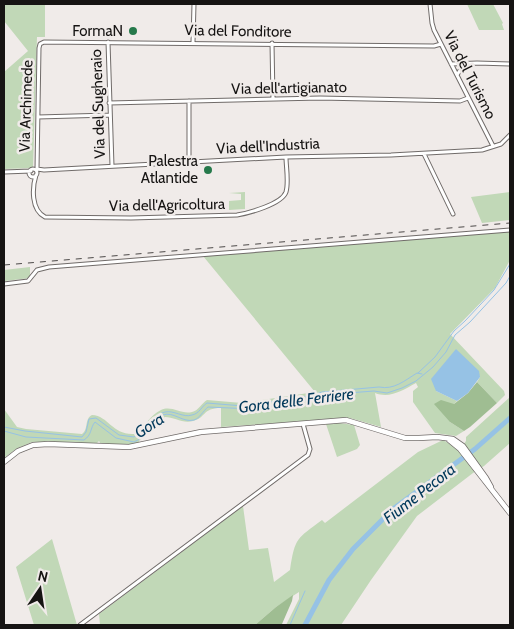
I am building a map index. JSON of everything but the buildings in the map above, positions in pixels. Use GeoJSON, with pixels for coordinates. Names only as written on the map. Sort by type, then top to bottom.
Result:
{"type":"FeatureCollection","features":[{"type":"Feature","properties":{"kind":"street"},"geometry":{"type":"LineString","coordinates":[[193,42],[194,4]]}},
{"type":"Feature","properties":{"kind":"street","name":"Via del Turismo"},"geometry":{"type":"LineString","coordinates":[[430,4],[432,26],[493,146]]}},
{"type":"Feature","properties":{"kind":"street"},"geometry":{"type":"LineString","coordinates":[[431,13],[434,4]]}},
{"type":"Feature","properties":{"kind":"street","name":"Via del Fonditore"},"geometry":{"type":"LineString","coordinates":[[39,48],[41,43],[47,41],[441,44]]}},
{"type":"Feature","properties":{"kind":"street","name":"Via del Sugheraio"},"geometry":{"type":"LineString","coordinates":[[108,42],[112,166]]}},
{"type":"Feature","properties":{"kind":"street"},"geometry":{"type":"LineString","coordinates":[[272,43],[273,98]]}},
{"type":"Feature","properties":{"kind":"street","name":"Via Archimede"},"geometry":{"type":"LineString","coordinates":[[35,172],[39,48]]}},
{"type":"Feature","properties":{"kind":"street"},"geometry":{"type":"LineString","coordinates":[[451,64],[510,64]]}},
{"type":"Feature","properties":{"kind":"street"},"geometry":{"type":"LineString","coordinates":[[457,76],[464,64]]}},
{"type":"Feature","properties":{"kind":"street","name":"Via dell'artigianato"},"geometry":{"type":"LineString","coordinates":[[109,103],[273,98],[460,101],[468,98]]}},
{"type":"Feature","properties":{"kind":"street"},"geometry":{"type":"LineString","coordinates":[[189,101],[190,162]]}},
{"type":"Feature","properties":{"kind":"street"},"geometry":{"type":"LineString","coordinates":[[38,117],[110,115]]}},
{"type":"Feature","properties":{"kind":"street"},"geometry":{"type":"LineString","coordinates":[[493,146],[503,142],[510,135]]}},
{"type":"Feature","properties":{"kind":"street","name":"Via dell'Industria"},"geometry":{"type":"LineString","coordinates":[[35,172],[286,156],[424,154],[482,150],[493,146]]}},
{"type":"Feature","properties":{"kind":"street"},"geometry":{"type":"LineString","coordinates":[[424,154],[453,214]]}},
{"type":"Feature","properties":{"kind":"street","name":"Via dell'Agricoltura"},"geometry":{"type":"LineString","coordinates":[[35,172],[36,208],[45,217],[131,218],[237,214],[254,211],[272,204],[284,196],[287,188],[286,156]]}},
{"type":"Feature","properties":{"kind":"street"},"geometry":{"type":"LineString","coordinates":[[4,172],[35,172]]}},
{"type":"Feature","properties":{"kind":"street"},"geometry":{"type":"LineString","coordinates":[[23,172],[30,176]]}},
{"type":"Feature","properties":{"kind":"street"},"geometry":{"type":"LineString","coordinates":[[30,176],[29,173],[35,172]]}},
{"type":"Feature","properties":{"kind":"street"},"geometry":{"type":"LineString","coordinates":[[30,176],[35,172]]}},
{"type":"Feature","properties":{"kind":"street","name":"Via dell'Agricoltura"},"geometry":{"type":"LineString","coordinates":[[30,176],[34,183]]}},
{"type":"Feature","properties":{"kind":"street"},"geometry":{"type":"LineString","coordinates":[[4,284],[28,281],[37,270],[49,267],[510,230]]}},
{"type":"Feature","properties":{"kind":"street"},"geometry":{"type":"LineString","coordinates":[[4,462],[18,452],[33,445],[129,447],[201,432],[346,420],[405,438],[444,437],[453,439],[510,513]]}},
{"type":"Feature","properties":{"kind":"street"},"geometry":{"type":"LineString","coordinates":[[80,625],[308,455],[310,449],[302,424]]}},
{"type":"Feature","properties":{"kind":"green space"},"geometry":{"type":"Polygon","coordinates":[[[4,4],[45,4],[45,37],[37,37],[33,168],[4,169],[4,72],[28,51],[4,21],[4,4]]]}},
{"type":"Feature","properties":{"kind":"green space"},"geometry":{"type":"Polygon","coordinates":[[[467,4],[493,4],[503,23],[504,30],[479,30],[467,4]]]}},
{"type":"Feature","properties":{"kind":"green space"},"geometry":{"type":"Polygon","coordinates":[[[245,192],[245,209],[229,210],[229,201],[241,200],[241,194],[229,193],[245,192]]]}},
{"type":"Feature","properties":{"kind":"green space"},"geometry":{"type":"Polygon","coordinates":[[[510,192],[510,220],[482,223],[471,197],[510,192]]]}},
{"type":"Feature","properties":{"kind":"green space"},"geometry":{"type":"Polygon","coordinates":[[[510,229],[510,260],[495,288],[450,334],[504,391],[505,395],[497,403],[477,382],[480,377],[436,391],[457,401],[454,404],[450,422],[464,431],[456,436],[435,433],[413,402],[413,391],[418,387],[416,383],[391,394],[381,395],[375,393],[381,427],[350,418],[221,427],[221,408],[215,408],[207,411],[197,420],[189,422],[165,417],[139,441],[139,444],[101,444],[99,441],[96,444],[32,442],[16,449],[4,458],[4,409],[17,427],[26,429],[82,434],[88,419],[92,415],[98,416],[121,432],[134,434],[154,415],[165,409],[188,413],[196,410],[207,400],[242,403],[315,392],[203,256],[510,229]]]}},
{"type":"Feature","properties":{"kind":"green space"},"geometry":{"type":"Polygon","coordinates":[[[30,267],[30,278],[4,280],[4,270],[30,267]]]}},
{"type":"Feature","properties":{"kind":"green space"},"geometry":{"type":"Polygon","coordinates":[[[477,382],[497,403],[464,431],[450,422],[434,404],[441,400],[454,404],[468,393],[477,382]]]}},
{"type":"Feature","properties":{"kind":"green space"},"geometry":{"type":"Polygon","coordinates":[[[510,397],[510,443],[484,466],[417,516],[341,625],[286,625],[299,599],[299,592],[276,607],[255,625],[100,625],[99,614],[243,506],[249,550],[268,548],[274,582],[290,570],[298,540],[307,531],[322,520],[325,523],[418,452],[443,440],[459,451],[466,441],[466,437],[510,397]]]}},
{"type":"Feature","properties":{"kind":"green space"},"geometry":{"type":"Polygon","coordinates":[[[326,424],[354,425],[360,445],[357,449],[337,457],[326,424]]]}},
{"type":"Feature","properties":{"kind":"green space"},"geometry":{"type":"Polygon","coordinates":[[[52,539],[77,625],[34,625],[16,567],[52,539]]]}},
{"type":"Feature","properties":{"kind":"green space"},"geometry":{"type":"Polygon","coordinates":[[[293,595],[282,624],[255,625],[276,607],[293,595]]]}},
{"type":"Feature","properties":{"kind":"water"},"geometry":{"type":"Polygon","coordinates":[[[456,349],[479,371],[480,377],[468,393],[457,401],[436,391],[431,379],[456,349]]]}},
{"type":"Feature","properties":{"kind":"waterway"},"geometry":{"type":"LineString","coordinates":[[418,373],[435,357],[454,331],[494,290],[510,264]]}},
{"type":"Feature","properties":{"kind":"waterway","name":"Gora delle Ferriere"},"geometry":{"type":"LineString","coordinates":[[4,431],[26,437],[84,440],[95,422],[116,438],[134,442],[142,437],[155,421],[167,414],[186,420],[194,420],[208,407],[253,409],[348,393],[374,391],[387,393],[416,381],[433,367],[446,352],[455,335],[470,322],[506,283],[510,276]]}},
{"type":"Feature","properties":{"kind":"waterway","name":"Gora"},"geometry":{"type":"LineString","coordinates":[[4,427],[82,437],[86,432],[89,419],[96,418],[119,435],[134,437],[152,419],[165,412],[189,416],[197,413],[207,403],[243,406],[310,396],[322,392],[384,388],[399,384],[417,373],[422,374]]}},
{"type":"Feature","properties":{"kind":"waterway","name":"Fiume Pecora"},"geometry":{"type":"LineString","coordinates":[[305,625],[329,580],[353,549],[393,509],[475,449],[510,418]]}},
{"type":"Feature","properties":{"kind":"waterway"},"geometry":{"type":"LineString","coordinates":[[290,625],[305,591]]}},
{"type":"Feature","properties":{"kind":"railway"},"geometry":{"type":"LineString","coordinates":[[4,265],[510,223]]}},
{"type":"Feature","properties":{"kind":"place","name":"FormaN"},"geometry":{"type":"Point","coordinates":[133,31]}},
{"type":"Feature","properties":{"kind":"place","name":"Palestra Atlantide"},"geometry":{"type":"Point","coordinates":[208,170]}}]}
